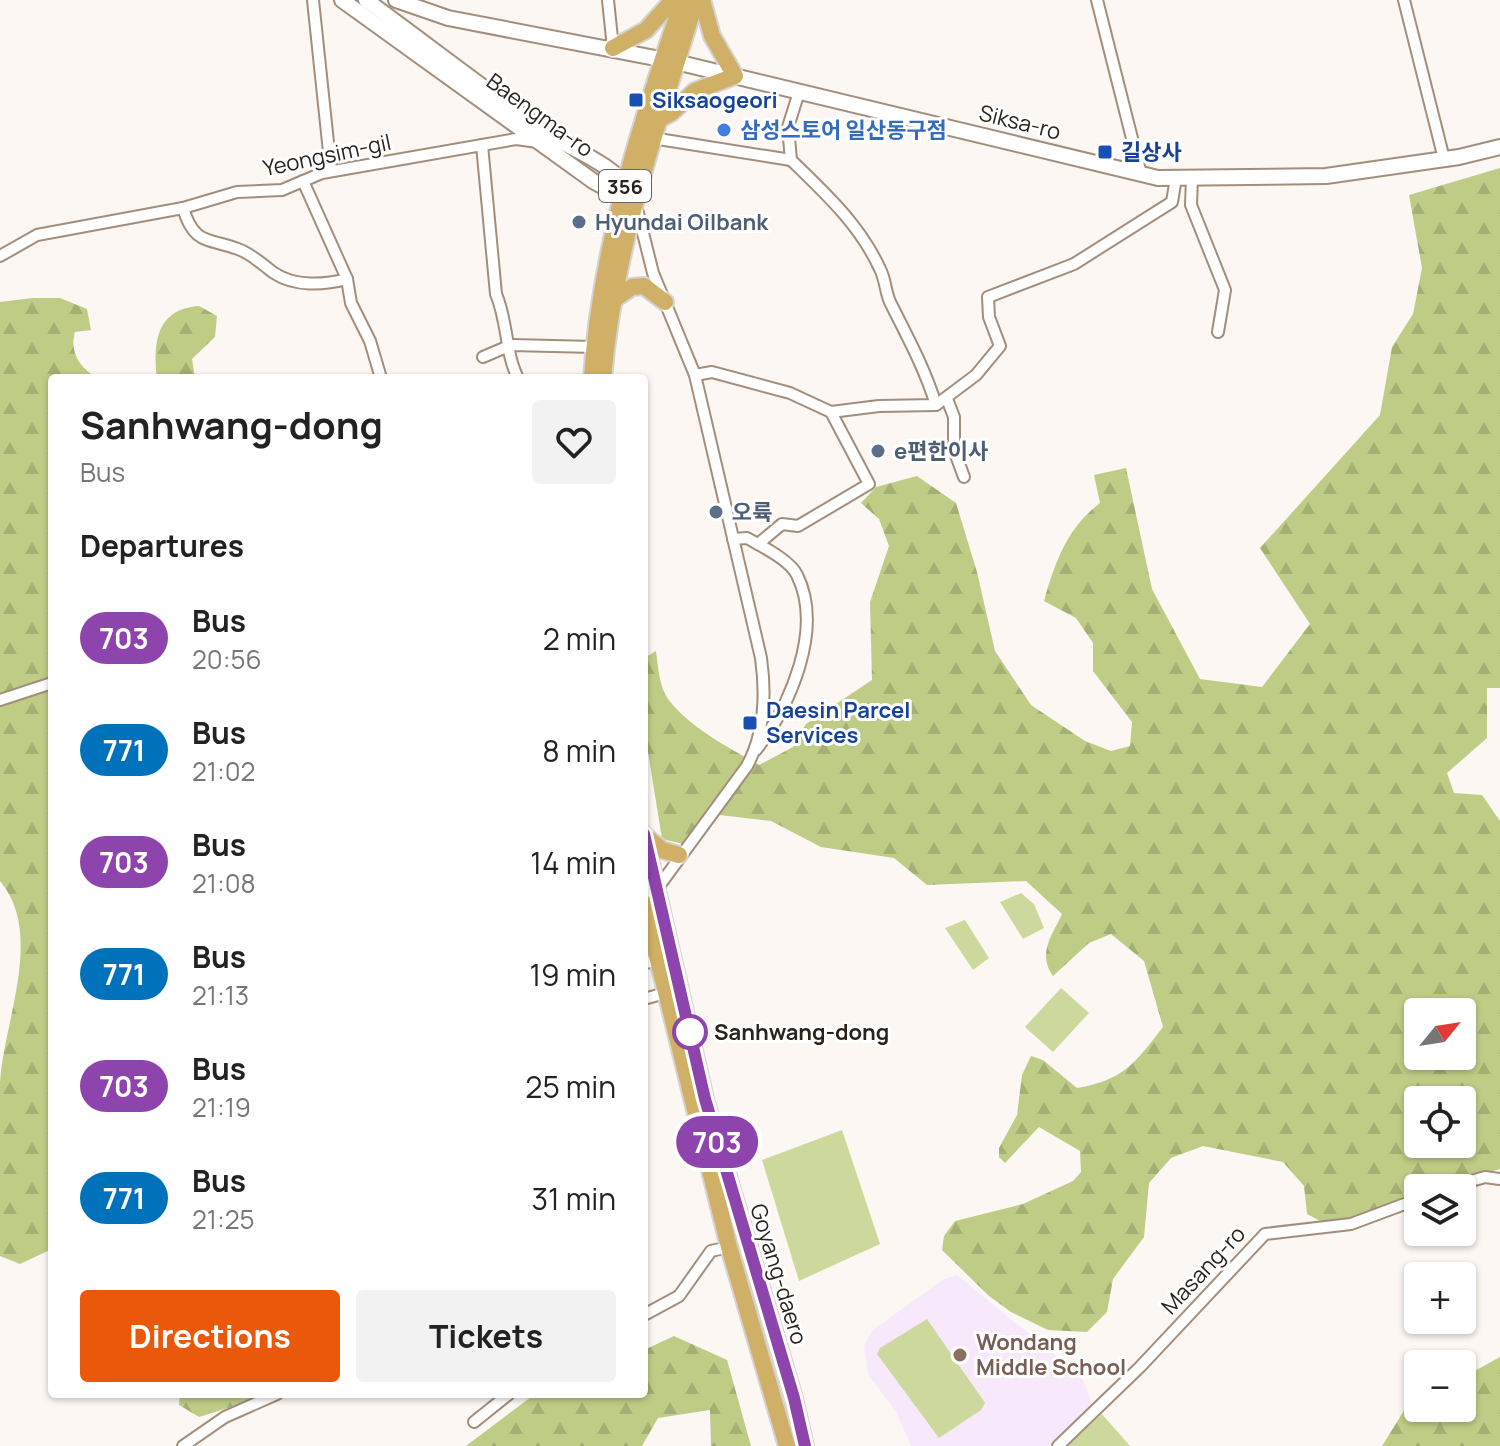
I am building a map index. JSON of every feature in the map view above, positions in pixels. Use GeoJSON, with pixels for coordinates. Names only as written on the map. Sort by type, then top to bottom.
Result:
{"type":"FeatureCollection","features":[{"type":"Feature","properties":{"kind":"main road"},"geometry":{"type":"LineString","coordinates":[[613,48],[646,30],[673,0]]}},
{"type":"Feature","properties":{"kind":"main road","name":"356"},"geometry":{"type":"LineString","coordinates":[[604,374],[616,298],[627,195],[652,138],[683,0]]}},
{"type":"Feature","properties":{"kind":"main road","name":"356"},"geometry":{"type":"LineString","coordinates":[[592,374],[594,347],[627,195],[670,61],[696,0]]}},
{"type":"Feature","properties":{"kind":"main road"},"geometry":{"type":"LineString","coordinates":[[656,121],[671,113],[695,91],[735,76],[712,36],[702,0]]}},
{"type":"Feature","properties":{"kind":"main road"},"geometry":{"type":"LineString","coordinates":[[616,298],[632,287],[644,286],[665,302]]}},
{"type":"Feature","properties":{"kind":"main road"},"geometry":{"type":"LineString","coordinates":[[648,838],[662,850],[679,855]]}},
{"type":"Feature","properties":{"kind":"main road","name":"Goyang-daero"},"geometry":{"type":"LineString","coordinates":[[648,866],[651,890],[705,1099],[794,1398],[805,1446]]}},
{"type":"Feature","properties":{"kind":"main road","name":"Goyang-daero"},"geometry":{"type":"LineString","coordinates":[[650,962],[665,993],[729,1247],[787,1446]]}},
{"type":"Feature","properties":{"kind":"street"},"geometry":{"type":"LineString","coordinates":[[313,0],[331,171]]}},
{"type":"Feature","properties":{"kind":"street","name":"Baengma-ro"},"geometry":{"type":"LineString","coordinates":[[342,0],[540,142],[627,195]]}},
{"type":"Feature","properties":{"kind":"street","name":"Baengma-ro"},"geometry":{"type":"LineString","coordinates":[[366,0],[627,195]]}},
{"type":"Feature","properties":{"kind":"street","name":"Siksa-ro"},"geometry":{"type":"LineString","coordinates":[[396,0],[448,18],[613,48],[1141,174],[1176,178],[1326,176],[1444,159],[1500,147]]}},
{"type":"Feature","properties":{"kind":"street"},"geometry":{"type":"LineString","coordinates":[[608,0],[613,48]]}},
{"type":"Feature","properties":{"kind":"street"},"geometry":{"type":"LineString","coordinates":[[1097,0],[1141,174]]}},
{"type":"Feature","properties":{"kind":"street"},"geometry":{"type":"LineString","coordinates":[[1404,0],[1444,159]]}},
{"type":"Feature","properties":{"kind":"street"},"geometry":{"type":"LineString","coordinates":[[791,160],[788,127],[799,92]]}},
{"type":"Feature","properties":{"kind":"street"},"geometry":{"type":"LineString","coordinates":[[652,138],[791,160],[844,211],[865,242],[882,271],[887,296],[926,370],[936,405]]}},
{"type":"Feature","properties":{"kind":"street","name":"Yeongsim-gil"},"geometry":{"type":"LineString","coordinates":[[0,256],[37,235],[183,208],[237,192],[282,190],[331,171],[516,139],[540,142]]}},
{"type":"Feature","properties":{"kind":"street"},"geometry":{"type":"LineString","coordinates":[[482,145],[496,294],[511,345],[510,362],[516,374]]}},
{"type":"Feature","properties":{"kind":"street"},"geometry":{"type":"LineString","coordinates":[[695,375],[712,372],[790,393],[831,412],[879,406],[936,405],[976,375],[1000,346],[989,317],[988,297],[1074,264],[1172,202],[1176,178]]}},
{"type":"Feature","properties":{"kind":"street"},"geometry":{"type":"LineString","coordinates":[[1192,178],[1191,205],[1225,290],[1218,332]]}},
{"type":"Feature","properties":{"kind":"street"},"geometry":{"type":"LineString","coordinates":[[303,181],[347,279],[351,303],[370,341],[380,374]]}},
{"type":"Feature","properties":{"kind":"street"},"geometry":{"type":"LineString","coordinates":[[627,195],[653,273],[695,375],[761,658],[766,695],[755,751]]}},
{"type":"Feature","properties":{"kind":"street"},"geometry":{"type":"LineString","coordinates":[[183,208],[187,222],[199,238],[217,246],[237,248],[278,276],[324,285],[347,279]]}},
{"type":"Feature","properties":{"kind":"street"},"geometry":{"type":"LineString","coordinates":[[483,357],[511,345],[594,347]]}},
{"type":"Feature","properties":{"kind":"street"},"geometry":{"type":"LineString","coordinates":[[947,399],[954,417],[954,450],[964,477]]}},
{"type":"Feature","properties":{"kind":"street"},"geometry":{"type":"LineString","coordinates":[[758,544],[782,524],[798,526],[869,484],[831,412]]}},
{"type":"Feature","properties":{"kind":"street"},"geometry":{"type":"LineString","coordinates":[[651,890],[778,720],[804,651],[808,631],[806,604],[796,572],[747,538],[733,539]]}},
{"type":"Feature","properties":{"kind":"street"},"geometry":{"type":"LineString","coordinates":[[0,700],[48,684]]}},
{"type":"Feature","properties":{"kind":"street"},"geometry":{"type":"LineString","coordinates":[[648,998],[665,993]]}},
{"type":"Feature","properties":{"kind":"street"},"geometry":{"type":"LineString","coordinates":[[1476,1180],[1500,1179]]}},
{"type":"Feature","properties":{"kind":"street","name":"Masang-ro"},"geometry":{"type":"LineString","coordinates":[[1058,1446],[1140,1367],[1265,1234],[1351,1224],[1404,1204]]}},
{"type":"Feature","properties":{"kind":"street","name":"Goyang-daero"},"geometry":{"type":"LineString","coordinates":[[648,1313],[679,1296],[711,1251],[729,1247]]}},
{"type":"Feature","properties":{"kind":"street"},"geometry":{"type":"LineString","coordinates":[[183,1446],[225,1417],[268,1398]]}},
{"type":"Feature","properties":{"kind":"street"},"geometry":{"type":"LineString","coordinates":[[474,1422],[504,1398]]}},
{"type":"Feature","properties":{"kind":"shaded area","name":"Wondang Middle School"},"geometry":{"type":"Polygon","coordinates":[[[957,1275],[1062,1361],[1075,1362],[1079,1369],[1093,1406],[1049,1446],[911,1446],[896,1412],[868,1374],[864,1346],[873,1330],[944,1279],[957,1275]]]}},
{"type":"Feature","properties":{"kind":"green space"},"geometry":{"type":"Polygon","coordinates":[[[1500,168],[1500,688],[1487,688],[1487,738],[1447,773],[1454,793],[1482,795],[1500,821],[1500,1169],[1476,1176],[1404,1174],[1404,1199],[1369,1213],[1326,1224],[1307,1214],[1304,1186],[1283,1162],[1203,1146],[1171,1158],[1149,1183],[1144,1237],[1113,1279],[1107,1312],[1087,1332],[1048,1330],[1011,1312],[989,1296],[942,1250],[944,1236],[955,1221],[1023,1204],[1073,1181],[1081,1172],[1080,1151],[1039,1127],[1005,1163],[999,1157],[999,1148],[1017,1115],[1022,1075],[1031,1056],[1043,1060],[1077,1088],[1093,1085],[1127,1068],[1163,1027],[1144,961],[1111,934],[1089,943],[1053,976],[1048,968],[1046,952],[1062,914],[1026,881],[927,885],[894,858],[821,847],[771,821],[711,814],[683,844],[662,839],[648,752],[648,656],[656,651],[661,682],[668,699],[687,719],[722,744],[759,765],[793,747],[806,724],[872,680],[870,602],[889,546],[879,519],[861,503],[876,487],[917,476],[956,503],[977,572],[995,651],[1031,705],[1085,741],[1111,751],[1130,746],[1132,722],[1093,671],[1093,643],[1076,618],[1044,601],[1064,547],[1079,523],[1100,503],[1094,475],[1126,468],[1152,589],[1200,679],[1262,687],[1310,624],[1260,548],[1380,415],[1392,347],[1413,314],[1422,268],[1409,195],[1500,168]]]}},
{"type":"Feature","properties":{"kind":"green space"},"geometry":{"type":"Polygon","coordinates":[[[60,298],[87,309],[91,330],[75,332],[74,346],[81,364],[92,374],[48,374],[48,1251],[20,1264],[0,1256],[0,1083],[21,952],[13,902],[0,881],[0,302],[60,298]]]}},
{"type":"Feature","properties":{"kind":"green space"},"geometry":{"type":"Polygon","coordinates":[[[199,306],[217,316],[215,337],[192,359],[194,374],[157,374],[156,352],[160,330],[174,314],[199,306]]]}},
{"type":"Feature","properties":{"kind":"green space"},"geometry":{"type":"Polygon","coordinates":[[[1021,893],[1034,904],[1044,928],[1023,939],[1000,902],[1021,893]]]}},
{"type":"Feature","properties":{"kind":"green space"},"geometry":{"type":"Polygon","coordinates":[[[965,920],[989,958],[973,970],[945,928],[965,920]]]}},
{"type":"Feature","properties":{"kind":"green space"},"geometry":{"type":"Polygon","coordinates":[[[1061,988],[1089,1013],[1053,1052],[1025,1027],[1061,988]]]}},
{"type":"Feature","properties":{"kind":"green space"},"geometry":{"type":"Polygon","coordinates":[[[842,1130],[880,1244],[799,1281],[762,1160],[842,1130]]]}},
{"type":"Feature","properties":{"kind":"green space"},"geometry":{"type":"Polygon","coordinates":[[[927,1319],[985,1403],[981,1410],[939,1438],[877,1354],[880,1348],[927,1319]]]}},
{"type":"Feature","properties":{"kind":"green space"},"geometry":{"type":"Polygon","coordinates":[[[674,1336],[727,1360],[751,1446],[711,1446],[710,1410],[658,1418],[642,1446],[466,1446],[530,1398],[648,1398],[648,1348],[674,1336]]]}},
{"type":"Feature","properties":{"kind":"green space"},"geometry":{"type":"Polygon","coordinates":[[[1500,1357],[1500,1446],[1382,1446],[1404,1411],[1404,1422],[1476,1422],[1476,1370],[1500,1357]]]}},
{"type":"Feature","properties":{"kind":"green space"},"geometry":{"type":"Polygon","coordinates":[[[180,1398],[260,1398],[199,1417],[179,1405],[180,1398]]]}},
{"type":"Feature","properties":{"kind":"green space"},"geometry":{"type":"Polygon","coordinates":[[[1102,1414],[1130,1446],[1066,1446],[1102,1414]]]}},
{"type":"Feature","properties":{"kind":"bus line","name":"703"},"geometry":{"type":"LineString","coordinates":[[648,850],[705,1099],[745,1242],[794,1398],[805,1446]]}},
{"type":"Feature","properties":{"kind":"place","name":"Siksaogeori"},"geometry":{"type":"Point","coordinates":[636,100]}},
{"type":"Feature","properties":{"kind":"place","name":"삼성스토어 일산동구점"},"geometry":{"type":"Point","coordinates":[724,130]}},
{"type":"Feature","properties":{"kind":"place","name":"길상사"},"geometry":{"type":"Point","coordinates":[1105,152]}},
{"type":"Feature","properties":{"kind":"place","name":"Hyundai Oilbank"},"geometry":{"type":"Point","coordinates":[579,222]}},
{"type":"Feature","properties":{"kind":"place","name":"e편한이사"},"geometry":{"type":"Point","coordinates":[878,451]}},
{"type":"Feature","properties":{"kind":"place","name":"오륙"},"geometry":{"type":"Point","coordinates":[716,512]}},
{"type":"Feature","properties":{"kind":"place","name":"Daesin Parcel Services"},"geometry":{"type":"Point","coordinates":[750,723]}},
{"type":"Feature","properties":{"kind":"place","name":"Sanhwang-dong"},"geometry":{"type":"Point","coordinates":[690,1032]}},
{"type":"Feature","properties":{"kind":"place","name":"Wondang Middle School"},"geometry":{"type":"Point","coordinates":[960,1355]}}]}
